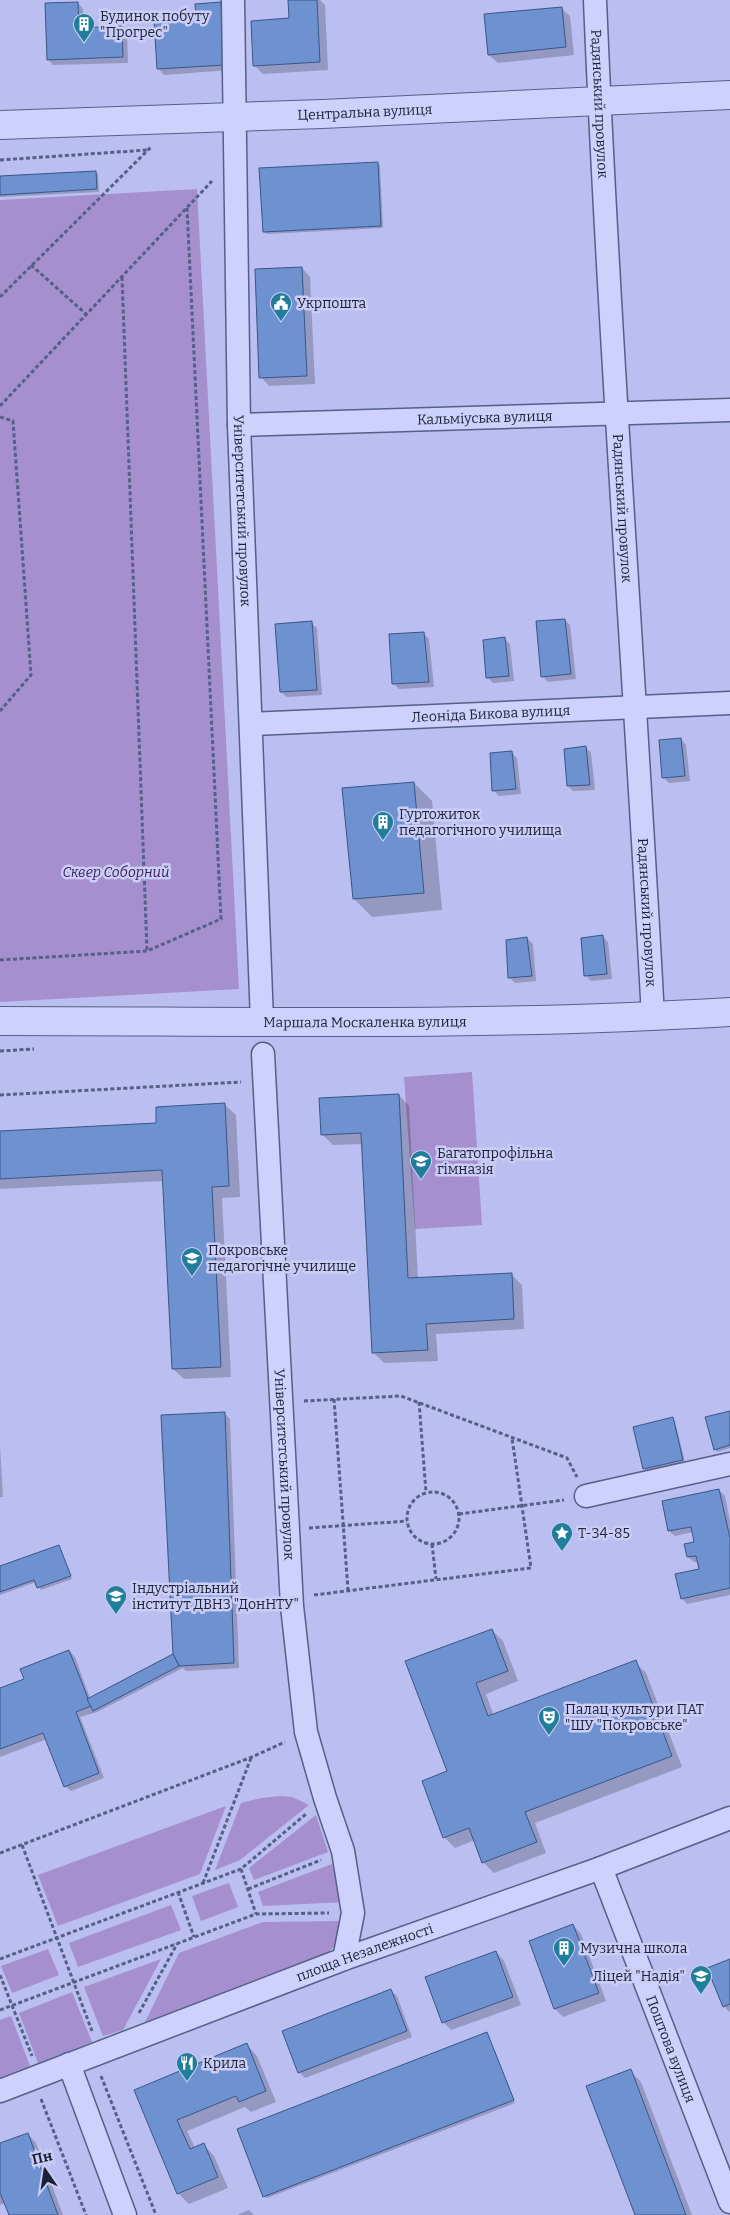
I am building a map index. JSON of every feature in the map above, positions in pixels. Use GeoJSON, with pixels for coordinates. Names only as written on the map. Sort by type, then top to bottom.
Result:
{"type":"FeatureCollection","features":[{"type":"Feature","properties":{"kind":"street","name":"Університетський провулок"},"geometry":{"type":"LineString","coordinates":[[233,0],[237,155],[239,425],[262,1021]]}},
{"type":"Feature","properties":{"kind":"street","name":"Радянський провулок"},"geometry":{"type":"LineString","coordinates":[[595,0],[616,413],[636,708],[653,1017]]}},
{"type":"Feature","properties":{"kind":"street","name":"Центральна вулиця"},"geometry":{"type":"LineString","coordinates":[[0,125],[730,95]]}},
{"type":"Feature","properties":{"kind":"street","name":"Кальміуська вулиця"},"geometry":{"type":"LineString","coordinates":[[239,425],[730,410]]}},
{"type":"Feature","properties":{"kind":"street","name":"Леоніда Бикова вулиця"},"geometry":{"type":"LineString","coordinates":[[251,724],[730,703]]}},
{"type":"Feature","properties":{"kind":"street","name":"Маршала Москаленка вулиця"},"geometry":{"type":"LineString","coordinates":[[0,1021],[424,1021],[653,1017],[730,1012]]}},
{"type":"Feature","properties":{"kind":"street","name":"Університетський провулок"},"geometry":{"type":"LineString","coordinates":[[263,1054],[292,1598],[306,1732],[343,1851],[353,1913],[344,1959]]}},
{"type":"Feature","properties":{"kind":"street"},"geometry":{"type":"LineString","coordinates":[[586,1496],[730,1464]]}},
{"type":"Feature","properties":{"kind":"street","name":"площа Незалежності"},"geometry":{"type":"LineString","coordinates":[[0,2091],[344,1959],[601,1868],[730,1818]]}},
{"type":"Feature","properties":{"kind":"street","name":"Поштова вулиця"},"geometry":{"type":"LineString","coordinates":[[601,1868],[730,2202]]}},
{"type":"Feature","properties":{"kind":"street"},"geometry":{"type":"LineString","coordinates":[[69,2064],[125,2215]]}},
{"type":"Feature","properties":{"kind":"path"},"geometry":{"type":"LineString","coordinates":[[0,297],[181,118]]}},
{"type":"Feature","properties":{"kind":"path"},"geometry":{"type":"LineString","coordinates":[[0,160],[148,150]]}},
{"type":"Feature","properties":{"kind":"path"},"geometry":{"type":"LineString","coordinates":[[0,406],[237,155]]}},
{"type":"Feature","properties":{"kind":"path"},"geometry":{"type":"LineString","coordinates":[[0,960],[147,951],[221,919],[187,208]]}},
{"type":"Feature","properties":{"kind":"path"},"geometry":{"type":"LineString","coordinates":[[31,265],[86,314]]}},
{"type":"Feature","properties":{"kind":"path"},"geometry":{"type":"LineString","coordinates":[[122,277],[147,951]]}},
{"type":"Feature","properties":{"kind":"path"},"geometry":{"type":"LineString","coordinates":[[0,417],[13,421],[31,675],[0,712]]}},
{"type":"Feature","properties":{"kind":"path"},"geometry":{"type":"LineString","coordinates":[[0,1095],[265,1080]]}},
{"type":"Feature","properties":{"kind":"path"},"geometry":{"type":"LineString","coordinates":[[283,1402],[401,1396],[567,1458],[586,1496],[459,1514]]}},
{"type":"Feature","properties":{"kind":"path"},"geometry":{"type":"LineString","coordinates":[[334,1399],[348,1590]]}},
{"type":"Feature","properties":{"kind":"path"},"geometry":{"type":"LineString","coordinates":[[419,1402],[426,1492]]}},
{"type":"Feature","properties":{"kind":"path"},"geometry":{"type":"LineString","coordinates":[[292,1598],[531,1568],[512,1438]]}},
{"type":"Feature","properties":{"kind":"path"},"geometry":{"type":"LineString","coordinates":[[426,1492],[444,1494],[456,1506],[459,1514],[457,1529],[452,1535],[446,1540],[432,1544],[425,1543],[413,1535],[407,1521],[409,1506],[419,1495],[426,1492]]}},
{"type":"Feature","properties":{"kind":"path"},"geometry":{"type":"LineString","coordinates":[[288,1529],[407,1521]]}},
{"type":"Feature","properties":{"kind":"path"},"geometry":{"type":"LineString","coordinates":[[432,1544],[436,1580]]}},
{"type":"Feature","properties":{"kind":"path"},"geometry":{"type":"LineString","coordinates":[[0,1853],[252,1757],[306,1732]]}},
{"type":"Feature","properties":{"kind":"path"},"geometry":{"type":"LineString","coordinates":[[202,1883],[252,1757]]}},
{"type":"Feature","properties":{"kind":"path"},"geometry":{"type":"LineString","coordinates":[[0,1959],[241,1869],[325,1798]]}},
{"type":"Feature","properties":{"kind":"path"},"geometry":{"type":"LineString","coordinates":[[22,1845],[156,2215]]}},
{"type":"Feature","properties":{"kind":"path"},"geometry":{"type":"LineString","coordinates":[[248,1889],[343,1851]]}},
{"type":"Feature","properties":{"kind":"path"},"geometry":{"type":"LineString","coordinates":[[241,1869],[256,1914]]}},
{"type":"Feature","properties":{"kind":"path"},"geometry":{"type":"LineString","coordinates":[[178,1892],[194,1937]]}},
{"type":"Feature","properties":{"kind":"path"},"geometry":{"type":"LineString","coordinates":[[0,2010],[256,1914],[353,1913]]}},
{"type":"Feature","properties":{"kind":"path"},"geometry":{"type":"LineString","coordinates":[[123,2044],[177,1944]]}},
{"type":"Feature","properties":{"kind":"path"},"geometry":{"type":"LineString","coordinates":[[0,1975],[86,2215]]}},
{"type":"Feature","properties":{"kind":"green space","name":"Сквер Соборний"},"geometry":{"type":"Polygon","coordinates":[[[197,189],[239,989],[0,1002],[0,200],[197,189]]]}},
{"type":"Feature","properties":{"kind":"green space"},"geometry":{"type":"Polygon","coordinates":[[[472,1072],[482,1225],[415,1229],[404,1077],[472,1072]]]}},
{"type":"Feature","properties":{"kind":"green space"},"geometry":{"type":"Polygon","coordinates":[[[281,1796],[292,1797],[309,1805],[240,1860],[215,1870],[241,1803],[281,1796]]]}},
{"type":"Feature","properties":{"kind":"green space"},"geometry":{"type":"Polygon","coordinates":[[[226,1806],[200,1874],[58,1926],[38,1875],[226,1806]]]}},
{"type":"Feature","properties":{"kind":"green space"},"geometry":{"type":"Polygon","coordinates":[[[316,1815],[328,1852],[254,1880],[249,1868],[316,1815]]]}},
{"type":"Feature","properties":{"kind":"green space"},"geometry":{"type":"Polygon","coordinates":[[[332,1864],[345,1902],[263,1906],[258,1892],[332,1864]]]}},
{"type":"Feature","properties":{"kind":"green space"},"geometry":{"type":"Polygon","coordinates":[[[229,1883],[238,1907],[201,1921],[192,1896],[229,1883]]]}},
{"type":"Feature","properties":{"kind":"green space"},"geometry":{"type":"Polygon","coordinates":[[[171,1905],[181,1930],[78,1967],[69,1943],[171,1905]]]}},
{"type":"Feature","properties":{"kind":"green space"},"geometry":{"type":"Polygon","coordinates":[[[346,1921],[338,1942],[331,1950],[320,1957],[145,2022],[179,1953],[263,1922],[346,1921]]]}},
{"type":"Feature","properties":{"kind":"green space"},"geometry":{"type":"Polygon","coordinates":[[[48,1949],[59,1975],[12,1993],[1,1966],[48,1949]]]}},
{"type":"Feature","properties":{"kind":"green space"},"geometry":{"type":"Polygon","coordinates":[[[161,1959],[123,2030],[103,2036],[84,1987],[161,1959]]]}},
{"type":"Feature","properties":{"kind":"green space"},"geometry":{"type":"Polygon","coordinates":[[[72,1992],[92,2042],[38,2063],[19,2013],[72,1992]]]}},
{"type":"Feature","properties":{"kind":"green space"},"geometry":{"type":"Polygon","coordinates":[[[11,2016],[30,2066],[0,2077],[0,2020],[11,2016]]]}},
{"type":"Feature","properties":{"kind":"building"},"geometry":{"type":"Polygon","coordinates":[[[288,0],[317,0],[320,62],[253,66],[251,21],[289,18],[288,0]]]}},
{"type":"Feature","properties":{"kind":"building","name":"Будинок побуту \"Прогрес\""},"geometry":{"type":"Polygon","coordinates":[[[78,2],[79,28],[122,26],[123,57],[47,60],[45,3],[78,2]]]}},
{"type":"Feature","properties":{"kind":"building"},"geometry":{"type":"Polygon","coordinates":[[[221,2],[225,65],[157,69],[154,20],[196,17],[195,4],[221,2]]]}},
{"type":"Feature","properties":{"kind":"building"},"geometry":{"type":"Polygon","coordinates":[[[562,7],[566,47],[488,55],[484,14],[562,7]]]}},
{"type":"Feature","properties":{"kind":"building"},"geometry":{"type":"Polygon","coordinates":[[[378,162],[381,226],[263,232],[259,168],[378,162]]]}},
{"type":"Feature","properties":{"kind":"building"},"geometry":{"type":"Polygon","coordinates":[[[96,171],[97,189],[0,195],[0,176],[96,171]]]}},
{"type":"Feature","properties":{"kind":"building","name":"Укрпошта"},"geometry":{"type":"Polygon","coordinates":[[[302,267],[307,376],[259,378],[255,269],[302,267]]]}},
{"type":"Feature","properties":{"kind":"building"},"geometry":{"type":"Polygon","coordinates":[[[565,619],[571,674],[541,677],[536,621],[565,619]]]}},
{"type":"Feature","properties":{"kind":"building"},"geometry":{"type":"Polygon","coordinates":[[[312,621],[317,690],[280,692],[275,624],[312,621]]]}},
{"type":"Feature","properties":{"kind":"building"},"geometry":{"type":"Polygon","coordinates":[[[424,632],[429,682],[392,684],[389,634],[424,632]]]}},
{"type":"Feature","properties":{"kind":"building"},"geometry":{"type":"Polygon","coordinates":[[[505,637],[509,676],[486,678],[483,640],[505,637]]]}},
{"type":"Feature","properties":{"kind":"building"},"geometry":{"type":"Polygon","coordinates":[[[681,738],[685,776],[662,778],[659,740],[681,738]]]}},
{"type":"Feature","properties":{"kind":"building"},"geometry":{"type":"Polygon","coordinates":[[[586,746],[590,785],[567,786],[564,749],[586,746]]]}},
{"type":"Feature","properties":{"kind":"building"},"geometry":{"type":"Polygon","coordinates":[[[512,751],[516,789],[492,791],[490,753],[512,751]]]}},
{"type":"Feature","properties":{"kind":"building","name":"Гуртожиток педагогічного училища"},"geometry":{"type":"Polygon","coordinates":[[[414,782],[424,893],[353,899],[342,788],[414,782]]]}},
{"type":"Feature","properties":{"kind":"building"},"geometry":{"type":"Polygon","coordinates":[[[603,935],[607,974],[584,976],[581,938],[603,935]]]}},
{"type":"Feature","properties":{"kind":"building"},"geometry":{"type":"Polygon","coordinates":[[[527,937],[532,976],[508,978],[506,940],[527,937]]]}},
{"type":"Feature","properties":{"kind":"building"},"geometry":{"type":"Polygon","coordinates":[[[399,1094],[408,1278],[512,1273],[514,1319],[426,1324],[428,1350],[372,1353],[361,1133],[321,1135],[319,1098],[399,1094]]]}},
{"type":"Feature","properties":{"kind":"building","name":"Покровське педагогічне училище"},"geometry":{"type":"Polygon","coordinates":[[[225,1103],[229,1186],[212,1187],[221,1367],[172,1369],[162,1170],[0,1179],[0,1131],[156,1123],[156,1107],[225,1103]]]}},
{"type":"Feature","properties":{"kind":"building"},"geometry":{"type":"Polygon","coordinates":[[[730,1411],[730,1445],[714,1450],[705,1417],[730,1411]]]}},
{"type":"Feature","properties":{"kind":"building"},"geometry":{"type":"Polygon","coordinates":[[[225,1412],[234,1663],[179,1666],[173,1654],[161,1415],[225,1412]]]}},
{"type":"Feature","properties":{"kind":"building"},"geometry":{"type":"Polygon","coordinates":[[[673,1417],[683,1460],[643,1469],[633,1427],[673,1417]]]}},
{"type":"Feature","properties":{"kind":"building"},"geometry":{"type":"Polygon","coordinates":[[[719,1489],[730,1538],[730,1588],[681,1599],[675,1574],[699,1569],[696,1556],[687,1557],[684,1544],[694,1542],[691,1527],[668,1531],[662,1501],[719,1489]]]}},
{"type":"Feature","properties":{"kind":"building"},"geometry":{"type":"Polygon","coordinates":[[[59,1545],[71,1576],[37,1588],[34,1580],[0,1592],[0,1566],[59,1545]]]}},
{"type":"Feature","properties":{"kind":"building","name":"Палац культури ПАТ \"ШУ \"Покровське\""},"geometry":{"type":"Polygon","coordinates":[[[492,1629],[508,1671],[476,1683],[488,1716],[636,1660],[672,1756],[525,1812],[537,1842],[482,1863],[469,1828],[443,1838],[422,1781],[447,1771],[405,1661],[492,1629]]]}},
{"type":"Feature","properties":{"kind":"building"},"geometry":{"type":"Polygon","coordinates":[[[69,1650],[91,1706],[76,1712],[99,1773],[64,1787],[43,1733],[0,1749],[0,1688],[24,1679],[20,1669],[69,1650]]]}},
{"type":"Feature","properties":{"kind":"building"},"geometry":{"type":"Polygon","coordinates":[[[173,1654],[179,1666],[93,1711],[87,1699],[173,1654]]]}},
{"type":"Feature","properties":{"kind":"building","name":"Музична школа"},"geometry":{"type":"Polygon","coordinates":[[[573,1924],[599,1993],[554,2009],[529,1941],[573,1924]]]}},
{"type":"Feature","properties":{"kind":"building"},"geometry":{"type":"Polygon","coordinates":[[[496,1951],[513,1997],[442,2023],[425,1977],[496,1951]]]}},
{"type":"Feature","properties":{"kind":"building"},"geometry":{"type":"Polygon","coordinates":[[[730,1959],[730,2004],[723,2007],[707,1968],[730,1959]]]}},
{"type":"Feature","properties":{"kind":"building"},"geometry":{"type":"Polygon","coordinates":[[[391,1989],[407,2031],[298,2073],[282,2031],[391,1989]]]}},
{"type":"Feature","properties":{"kind":"building"},"geometry":{"type":"Polygon","coordinates":[[[487,2032],[514,2100],[263,2197],[237,2129],[487,2032]]]}},
{"type":"Feature","properties":{"kind":"building"},"geometry":{"type":"Polygon","coordinates":[[[247,2043],[266,2091],[239,2102],[236,2096],[177,2120],[190,2149],[204,2143],[218,2177],[177,2194],[134,2090],[247,2043]]]}},
{"type":"Feature","properties":{"kind":"building"},"geometry":{"type":"Polygon","coordinates":[[[631,2069],[686,2215],[635,2215],[586,2086],[631,2069]]]}},
{"type":"Feature","properties":{"kind":"building"},"geometry":{"type":"Polygon","coordinates":[[[28,2133],[58,2215],[9,2215],[0,2193],[0,2143],[28,2133]]]}},
{"type":"Feature","properties":{"kind":"place","name":"Будинок побуту \"Прогрес\""},"geometry":{"type":"Point","coordinates":[84,43]}},
{"type":"Feature","properties":{"kind":"place","name":"Укрпошта"},"geometry":{"type":"Point","coordinates":[281,322]}},
{"type":"Feature","properties":{"kind":"place","name":"Гуртожиток педагогічного училища"},"geometry":{"type":"Point","coordinates":[383,841]}},
{"type":"Feature","properties":{"kind":"place","name":"Багатопрофільна гімназія"},"geometry":{"type":"Point","coordinates":[421,1180]}},
{"type":"Feature","properties":{"kind":"place","name":"Покровське педагогічне училище"},"geometry":{"type":"Point","coordinates":[192,1277]}},
{"type":"Feature","properties":{"kind":"place","name":"Т-34-85"},"geometry":{"type":"Point","coordinates":[562,1552]}},
{"type":"Feature","properties":{"kind":"place","name":"Індустріальний інститут ДВНЗ \"ДонНТУ\""},"geometry":{"type":"Point","coordinates":[116,1615]}},
{"type":"Feature","properties":{"kind":"place","name":"Палац культури ПАТ \"ШУ \"Покровське\""},"geometry":{"type":"Point","coordinates":[549,1736]}},
{"type":"Feature","properties":{"kind":"place","name":"Музична школа"},"geometry":{"type":"Point","coordinates":[564,1967]}},
{"type":"Feature","properties":{"kind":"place","name":"Ліцей \"Надія\""},"geometry":{"type":"Point","coordinates":[701,1995]}},
{"type":"Feature","properties":{"kind":"place","name":"Крила"},"geometry":{"type":"Point","coordinates":[187,2082]}}]}
